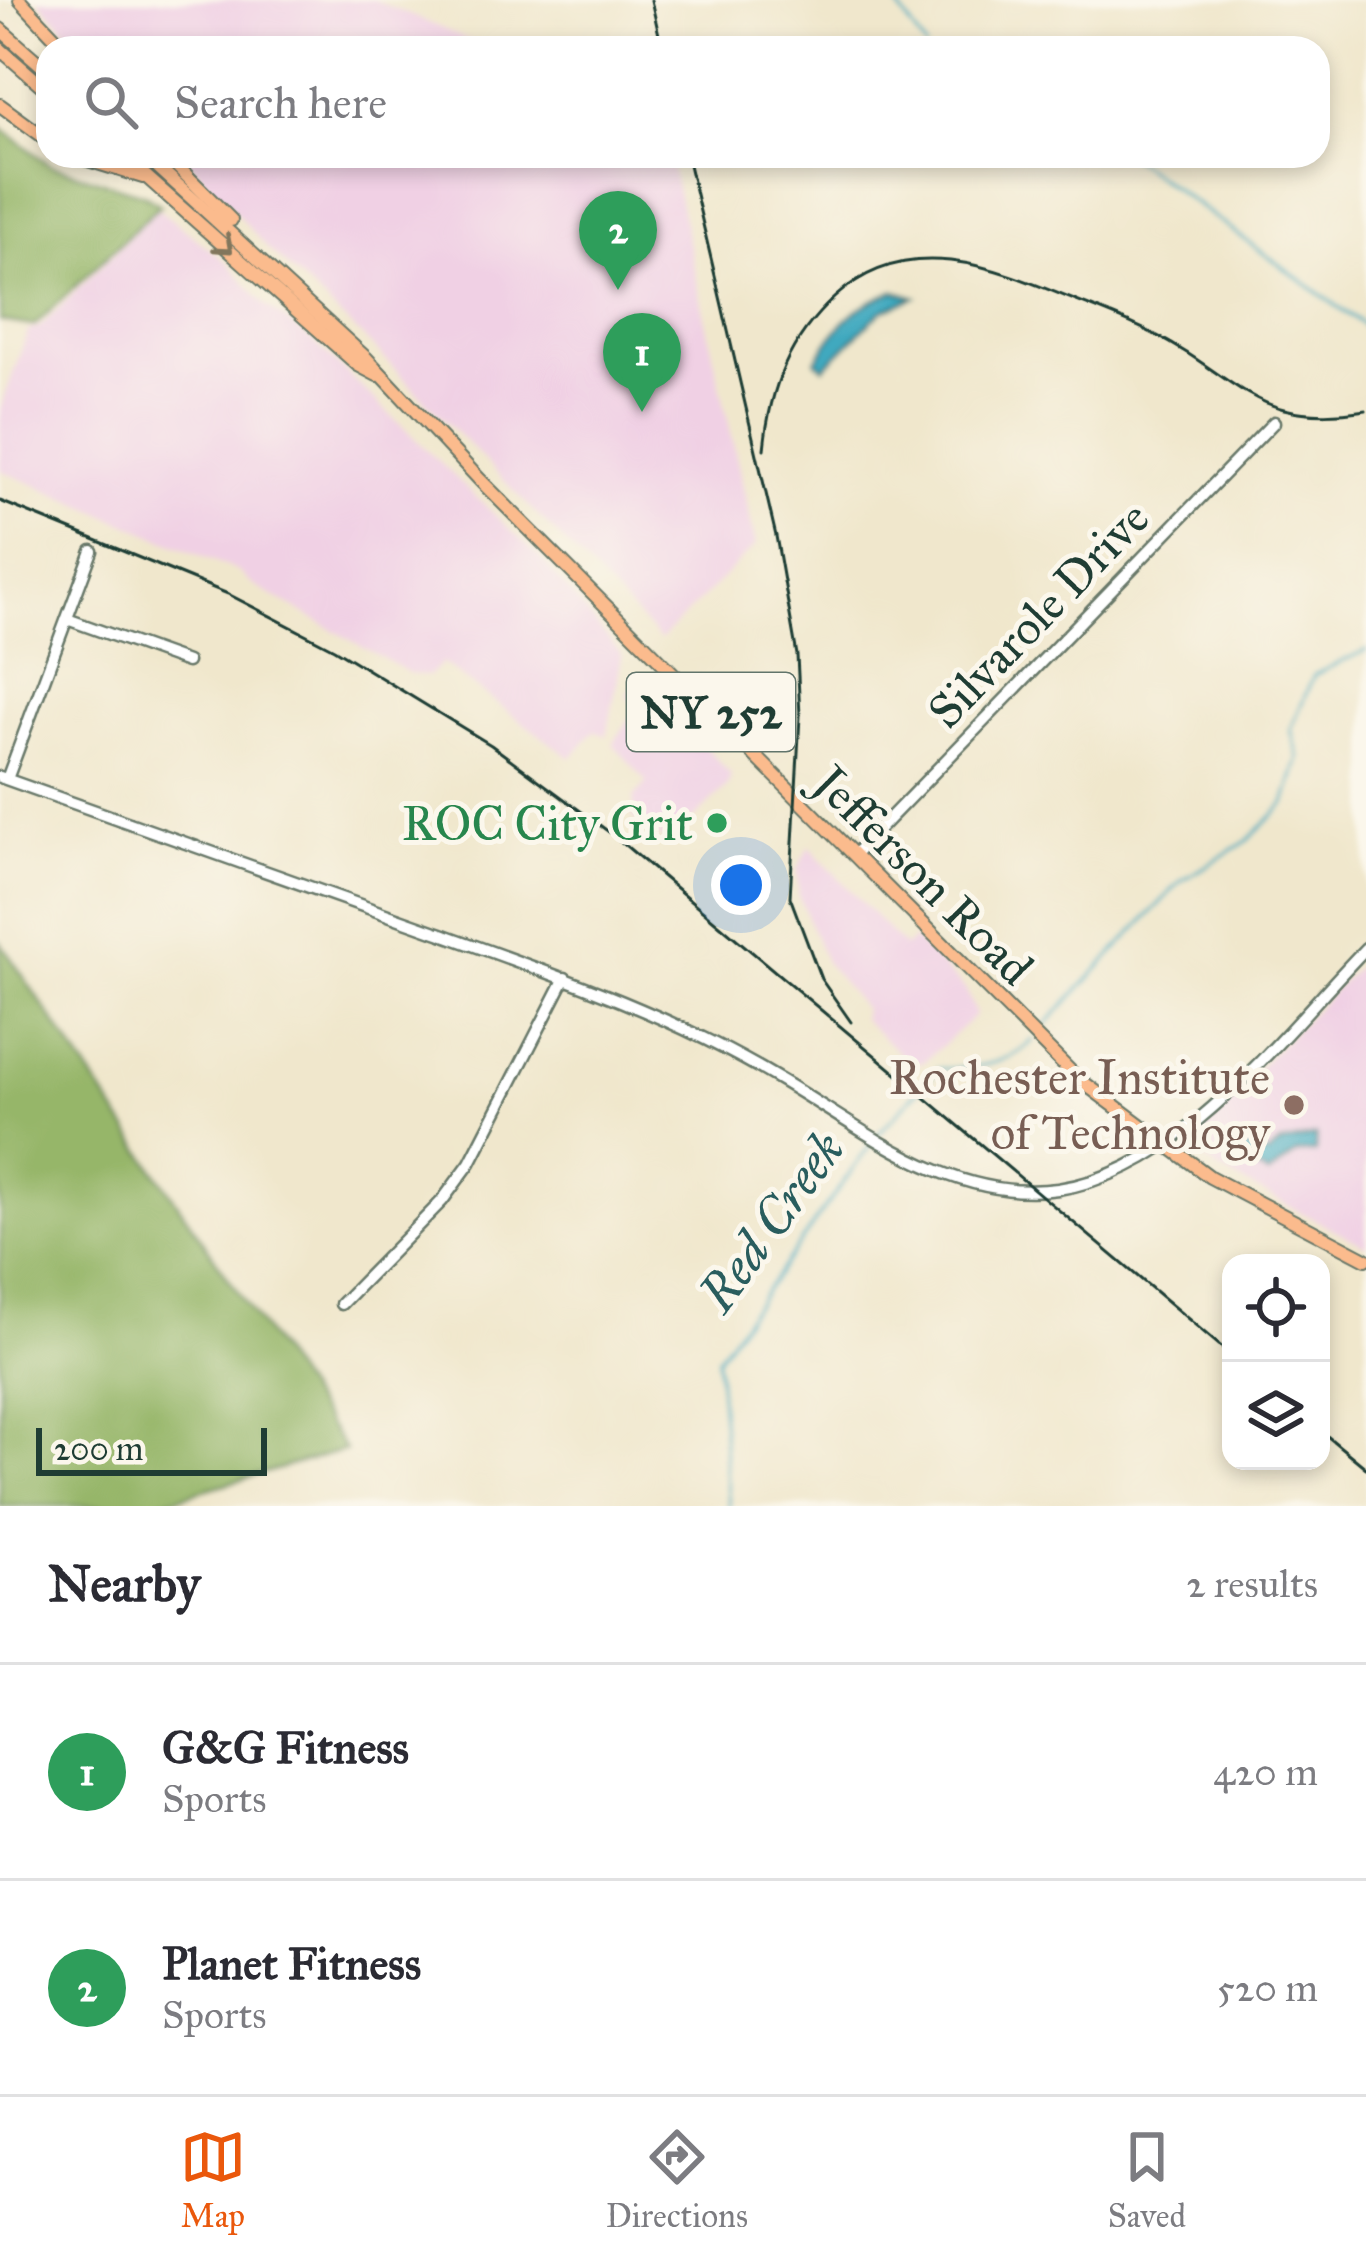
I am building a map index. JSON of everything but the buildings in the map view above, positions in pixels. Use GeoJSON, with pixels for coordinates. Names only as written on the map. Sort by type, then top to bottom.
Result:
{"type":"FeatureCollection","features":[{"type":"Feature","properties":{"kind":"main road"},"geometry":{"type":"LineString","coordinates":[[20,0],[54,36]]}},
{"type":"Feature","properties":{"kind":"main road"},"geometry":{"type":"LineString","coordinates":[[0,29],[36,60]]}},
{"type":"Feature","properties":{"kind":"main road"},"geometry":{"type":"LineString","coordinates":[[0,49],[36,80]]}},
{"type":"Feature","properties":{"kind":"main road"},"geometry":{"type":"LineString","coordinates":[[0,105],[36,131]]}},
{"type":"Feature","properties":{"kind":"main road"},"geometry":{"type":"LineString","coordinates":[[115,168],[148,178]]}},
{"type":"Feature","properties":{"kind":"main road","name":"Jefferson Road"},"geometry":{"type":"LineString","coordinates":[[137,168],[358,365],[378,376]]}},
{"type":"Feature","properties":{"kind":"main road","name":"Jefferson Road"},"geometry":{"type":"LineString","coordinates":[[160,168],[367,358],[378,376],[1043,1046],[1165,1147],[1280,1218],[1366,1258]]}},
{"type":"Feature","properties":{"kind":"main road"},"geometry":{"type":"LineString","coordinates":[[178,168],[275,270]]}},
{"type":"Feature","properties":{"kind":"street","name":"Silvarole Drive"},"geometry":{"type":"LineString","coordinates":[[854,855],[1274,422]]}},
{"type":"Feature","properties":{"kind":"street"},"geometry":{"type":"LineString","coordinates":[[92,551],[3,778],[566,979],[710,1040],[896,1150],[966,1181],[1036,1191],[1108,1177],[1165,1147],[1366,948]]}},
{"type":"Feature","properties":{"kind":"street"},"geometry":{"type":"LineString","coordinates":[[68,619],[188,662]]}},
{"type":"Feature","properties":{"kind":"street"},"geometry":{"type":"LineString","coordinates":[[341,1304],[442,1201],[470,1163],[566,979]]}},
{"type":"Feature","properties":{"kind":"shaded area"},"geometry":{"type":"Polygon","coordinates":[[[38,0],[374,0],[460,36],[73,36],[38,0]]]}},
{"type":"Feature","properties":{"kind":"shaded area"},"geometry":{"type":"Polygon","coordinates":[[[195,168],[672,168],[756,545],[660,640],[370,344],[268,249],[195,168]]]}},
{"type":"Feature","properties":{"kind":"shaded area"},"geometry":{"type":"Polygon","coordinates":[[[158,209],[228,263],[265,305],[315,343],[540,558],[622,655],[607,736],[594,731],[571,758],[442,663],[428,676],[411,674],[253,585],[239,572],[0,470],[0,410],[28,331],[41,326],[158,209]]]}},
{"type":"Feature","properties":{"kind":"shaded area"},"geometry":{"type":"Polygon","coordinates":[[[643,677],[731,775],[728,785],[669,843],[633,818],[634,798],[647,782],[613,744],[637,707],[626,695],[643,677]]]}},
{"type":"Feature","properties":{"kind":"shaded area"},"geometry":{"type":"Polygon","coordinates":[[[809,846],[904,947],[914,939],[966,990],[976,1015],[924,1062],[909,1062],[862,1019],[864,1009],[825,962],[799,897],[797,870],[809,846]]]}},
{"type":"Feature","properties":{"kind":"shaded area","name":"Rochester Institute of Technology"},"geometry":{"type":"Polygon","coordinates":[[[1366,958],[1366,1246],[1221,1171],[1196,1154],[1193,1142],[1198,1129],[1366,958]]]}},
{"type":"Feature","properties":{"kind":"green space"},"geometry":{"type":"Polygon","coordinates":[[[0,127],[36,154],[36,168],[60,168],[143,194],[160,205],[34,326],[0,321],[0,127]]]}},
{"type":"Feature","properties":{"kind":"green space"},"geometry":{"type":"Polygon","coordinates":[[[0,942],[345,1450],[147,1506],[0,1506],[0,942]]]}},
{"type":"Feature","properties":{"kind":"water"},"geometry":{"type":"Polygon","coordinates":[[[895,291],[915,297],[881,311],[824,368],[816,361],[848,318],[895,291]]]}},
{"type":"Feature","properties":{"kind":"water"},"geometry":{"type":"Polygon","coordinates":[[[1316,1136],[1315,1152],[1297,1153],[1268,1175],[1232,1153],[1239,1145],[1267,1155],[1281,1144],[1316,1136]]]}},
{"type":"Feature","properties":{"kind":"waterway","name":"Red Creek"},"geometry":{"type":"LineString","coordinates":[[894,0],[918,36]]}},
{"type":"Feature","properties":{"kind":"waterway","name":"Red Creek"},"geometry":{"type":"LineString","coordinates":[[1146,168],[1366,327]]}},
{"type":"Feature","properties":{"kind":"waterway","name":"Red Creek"},"geometry":{"type":"LineString","coordinates":[[1039,1032],[1180,882],[1247,841],[1285,804],[1299,758],[1291,729],[1314,675],[1366,650]]}},
{"type":"Feature","properties":{"kind":"waterway","name":"Red Creek"},"geometry":{"type":"LineString","coordinates":[[876,1136],[938,1069],[1001,1060],[1033,1040]]}},
{"type":"Feature","properties":{"kind":"waterway","name":"Red Creek"},"geometry":{"type":"LineString","coordinates":[[729,1506],[717,1358],[871,1144]]}},
{"type":"Feature","properties":{"kind":"railway"},"geometry":{"type":"LineString","coordinates":[[651,0],[659,36]]}},
{"type":"Feature","properties":{"kind":"railway"},"geometry":{"type":"LineString","coordinates":[[690,168],[776,536],[797,655],[800,716],[790,897],[821,979],[851,1022]]}},
{"type":"Feature","properties":{"kind":"railway"},"geometry":{"type":"LineString","coordinates":[[764,449],[784,366],[819,313],[863,277],[922,260],[983,267],[1115,316],[1169,342],[1270,405],[1315,413],[1366,410]]}},
{"type":"Feature","properties":{"kind":"railway"},"geometry":{"type":"LineString","coordinates":[[0,501],[228,594],[334,649],[491,745],[613,835],[1222,1347]]}},
{"type":"Feature","properties":{"kind":"railway"},"geometry":{"type":"LineString","coordinates":[[1330,1438],[1366,1468]]}},
{"type":"Feature","properties":{"kind":"place","name":"Planet Fitness"},"geometry":{"type":"Point","coordinates":[618,290]}},
{"type":"Feature","properties":{"kind":"place","name":"G&G Fitness"},"geometry":{"type":"Point","coordinates":[642,412]}},
{"type":"Feature","properties":{"kind":"place","name":"ROC City Grit"},"geometry":{"type":"Point","coordinates":[717,823]}},
{"type":"Feature","properties":{"kind":"place","name":"Rochester Institute of Technology"},"geometry":{"type":"Point","coordinates":[1294,1105]}}]}
